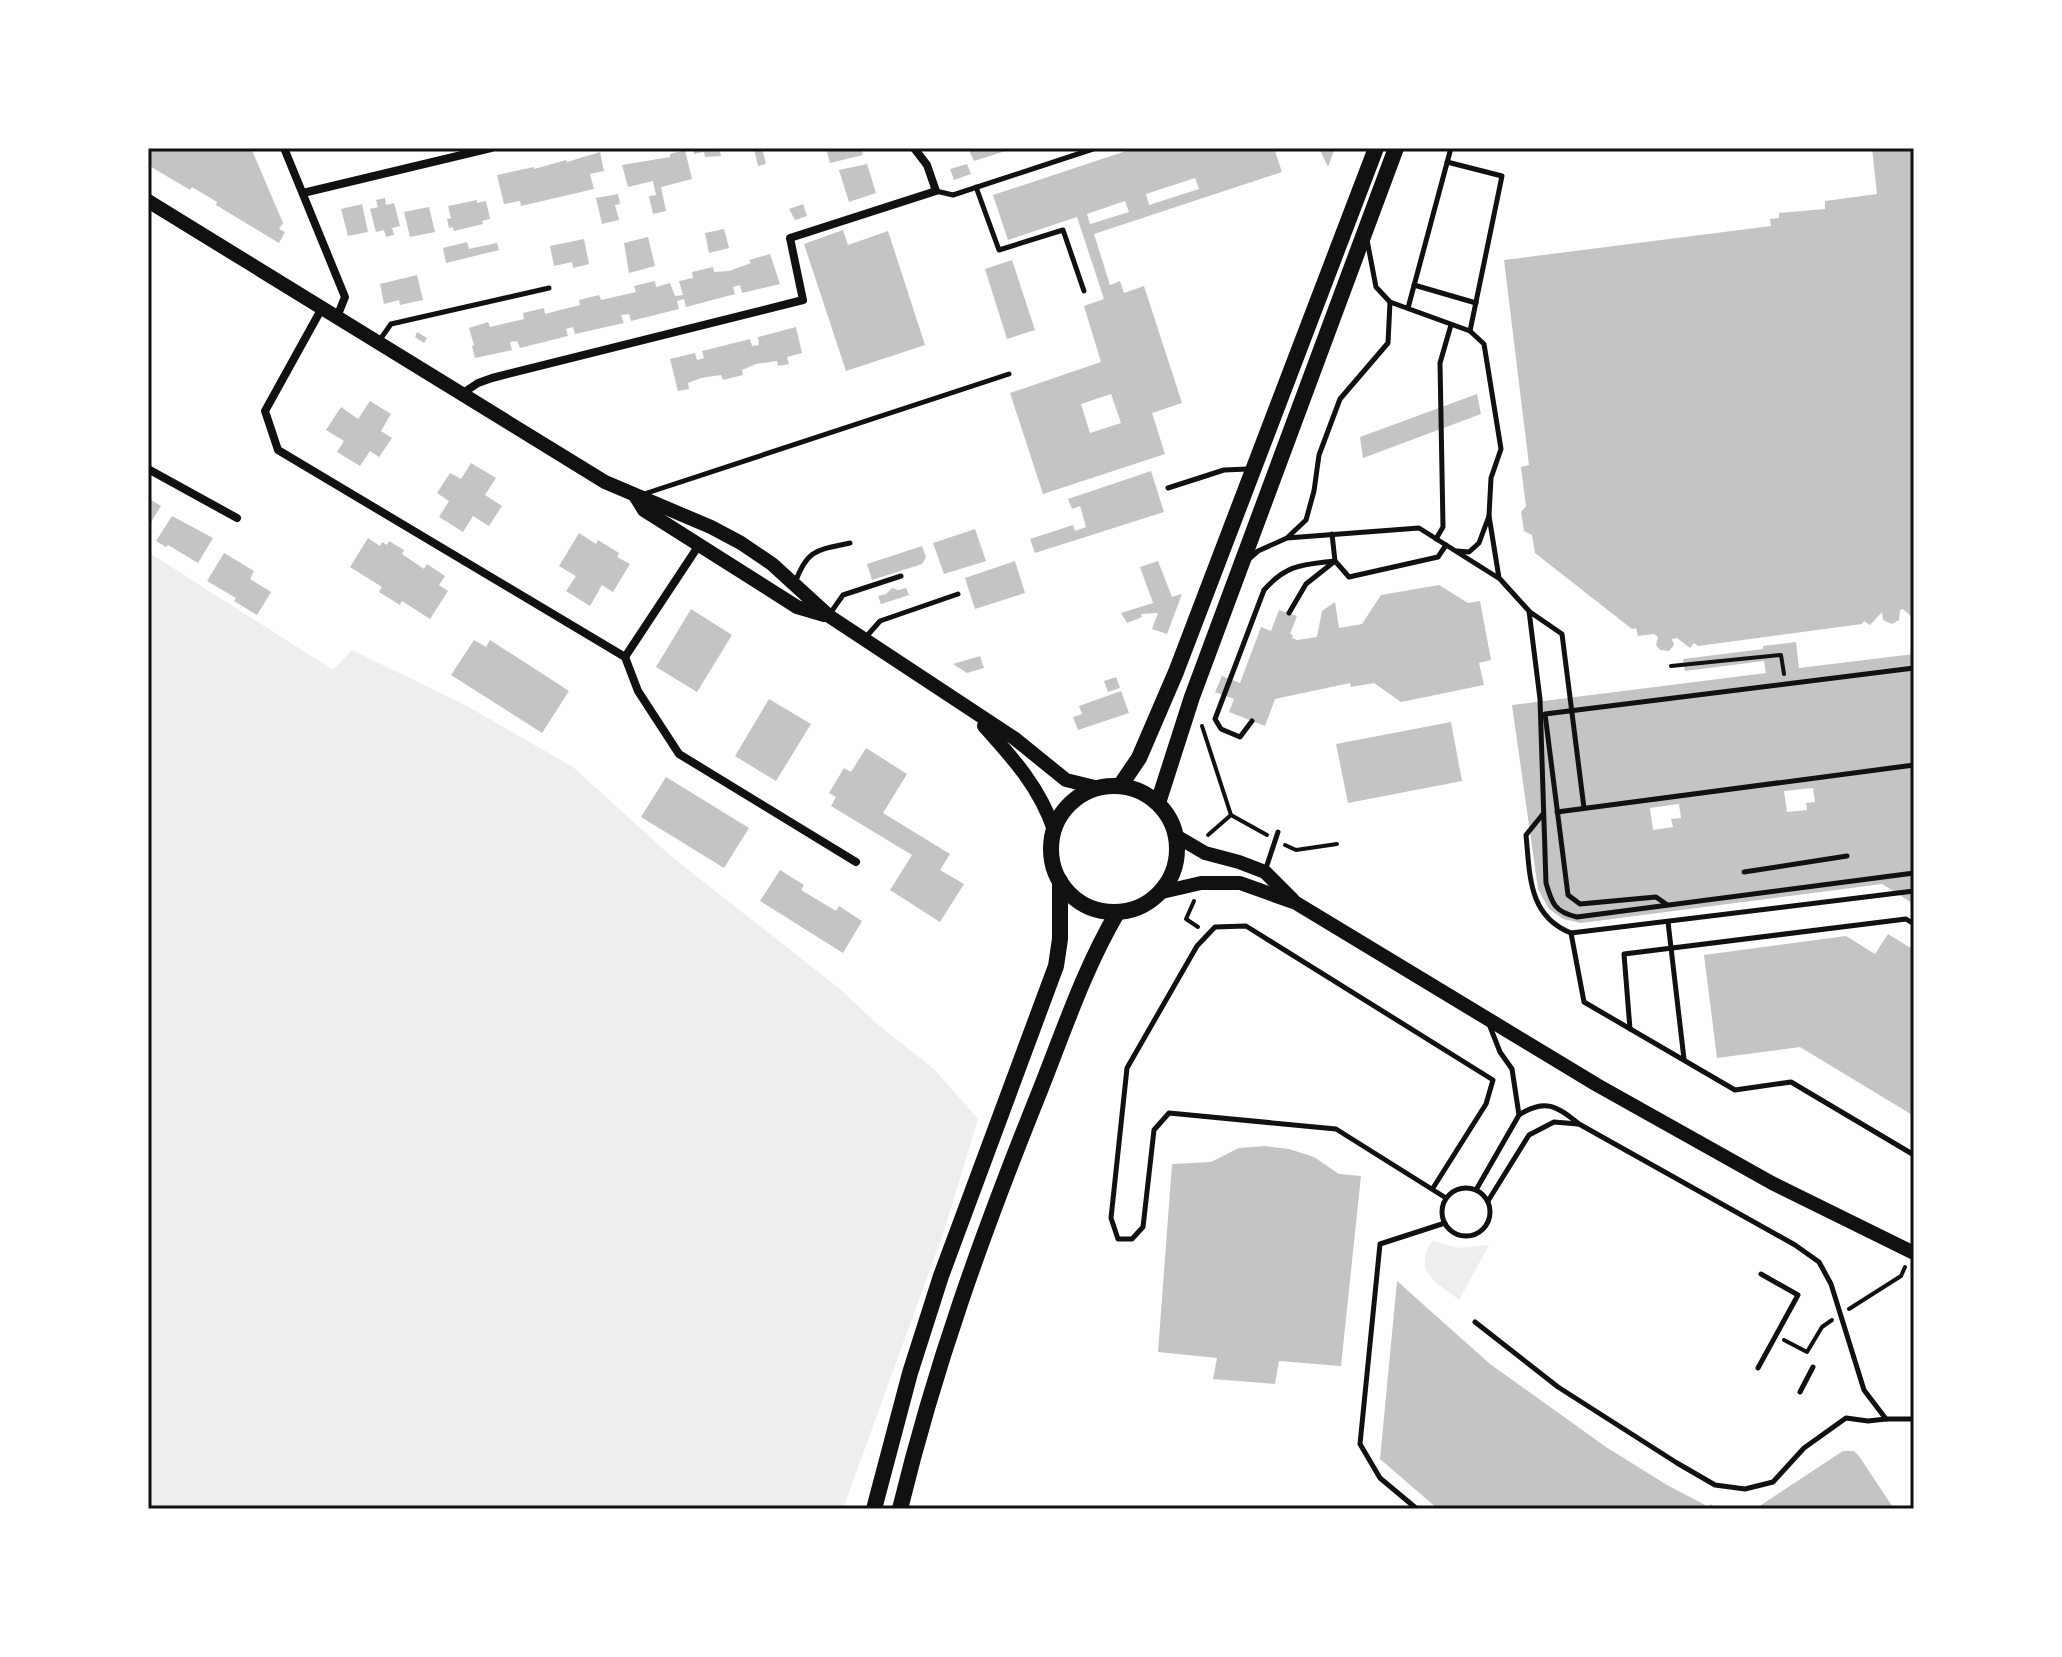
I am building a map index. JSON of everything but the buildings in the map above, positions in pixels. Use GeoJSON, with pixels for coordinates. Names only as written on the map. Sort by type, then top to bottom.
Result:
{"type":"FeatureCollection","features":[{"type":"Feature","properties":{"kind":"main road"},"geometry":{"type":"LineString","coordinates":[[1120,786],[1146,745],[1376,148]]}},
{"type":"Feature","properties":{"kind":"main road"},"geometry":{"type":"LineString","coordinates":[[1158,803],[1192,697],[1396,148]]}},
{"type":"Feature","properties":{"kind":"main road"},"geometry":{"type":"LineString","coordinates":[[148,201],[605,482],[731,537],[772,564],[829,616],[1014,738],[1066,780],[1099,788]]}},
{"type":"Feature","properties":{"kind":"main road"},"geometry":{"type":"LineString","coordinates":[[636,497],[644,510],[797,607],[829,616]]}},
{"type":"Feature","properties":{"kind":"main road"},"geometry":{"type":"LineString","coordinates":[[970,711],[1031,780],[1044,801],[1054,830]]}},
{"type":"Feature","properties":{"kind":"main road"},"geometry":{"type":"LineString","coordinates":[[1120,786],[1140,792],[1158,803],[1170,818],[1176,836],[1177,855],[1173,873],[1162,892],[1144,906],[1117,913],[1085,906],[1070,895],[1053,865],[1051,847],[1054,830],[1071,803],[1099,788],[1120,786]]}},
{"type":"Feature","properties":{"kind":"main road"},"geometry":{"type":"LineString","coordinates":[[1176,836],[1205,853],[1265,872],[1296,903]]}},
{"type":"Feature","properties":{"kind":"main road"},"geometry":{"type":"LineString","coordinates":[[874,1509],[910,1373],[941,1276],[1056,966],[1060,939],[1060,881]]}},
{"type":"Feature","properties":{"kind":"main road"},"geometry":{"type":"LineString","coordinates":[[1162,892],[1201,883],[1240,883],[1296,903],[1597,1085],[1746,1169],[1914,1253]]}},
{"type":"Feature","properties":{"kind":"main road"},"geometry":{"type":"LineString","coordinates":[[900,1509],[937,1367],[974,1257],[1084,980],[1117,913]]}},
{"type":"Feature","properties":{"kind":"street"},"geometry":{"type":"LineString","coordinates":[[284,148],[345,297],[337,317]]}},
{"type":"Feature","properties":{"kind":"street"},"geometry":{"type":"LineString","coordinates":[[303,193],[491,148]]}},
{"type":"Feature","properties":{"kind":"street"},"geometry":{"type":"LineString","coordinates":[[463,393],[492,378],[803,300],[790,238],[936,191],[927,165],[914,148]]}},
{"type":"Feature","properties":{"kind":"street"},"geometry":{"type":"LineString","coordinates":[[322,308],[265,411],[278,450],[625,657],[638,691],[679,754],[856,862]]}},
{"type":"Feature","properties":{"kind":"street"},"geometry":{"type":"LineString","coordinates":[[148,469],[237,518]]}},
{"type":"Feature","properties":{"kind":"street"},"geometry":{"type":"LineString","coordinates":[[625,657],[699,545]]}},
{"type":"Feature","properties":{"kind":"lane"},"geometry":{"type":"LineString","coordinates":[[936,191],[953,195],[1096,148]]}},
{"type":"Feature","properties":{"kind":"lane"},"geometry":{"type":"LineString","coordinates":[[1408,308],[1451,148]]}},
{"type":"Feature","properties":{"kind":"lane"},"geometry":{"type":"LineString","coordinates":[[1447,162],[1502,176],[1470,331]]}},
{"type":"Feature","properties":{"kind":"lane"},"geometry":{"type":"LineString","coordinates":[[976,187],[999,250],[1063,230],[1084,291]]}},
{"type":"Feature","properties":{"kind":"lane"},"geometry":{"type":"LineString","coordinates":[[1365,232],[1376,287],[1390,302],[1470,331],[1484,344],[1501,449],[1491,478],[1489,516],[1500,579]]}},
{"type":"Feature","properties":{"kind":"lane"},"geometry":{"type":"LineString","coordinates":[[1414,285],[1476,303]]}},
{"type":"Feature","properties":{"kind":"lane"},"geometry":{"type":"LineString","coordinates":[[378,342],[391,324],[549,288]]}},
{"type":"Feature","properties":{"kind":"lane"},"geometry":{"type":"LineString","coordinates":[[1287,538],[1306,520],[1319,455],[1340,399],[1388,343],[1390,302]]}},
{"type":"Feature","properties":{"kind":"lane"},"geometry":{"type":"LineString","coordinates":[[1436,539],[1443,527],[1440,363],[1451,325]]}},
{"type":"Feature","properties":{"kind":"lane"},"geometry":{"type":"LineString","coordinates":[[636,497],[1009,374]]}},
{"type":"Feature","properties":{"kind":"lane"},"geometry":{"type":"LineString","coordinates":[[1168,488],[1224,470],[1253,469]]}},
{"type":"Feature","properties":{"kind":"lane"},"geometry":{"type":"LineString","coordinates":[[1456,551],[1469,552],[1479,543],[1489,516]]}},
{"type":"Feature","properties":{"kind":"lane"},"geometry":{"type":"LineString","coordinates":[[1243,563],[1258,551],[1287,538],[1419,528],[1500,579],[1529,611],[1562,634],[1584,808]]}},
{"type":"Feature","properties":{"kind":"lane"},"geometry":{"type":"LineString","coordinates":[[1332,534],[1335,561],[1349,577],[1438,557],[1446,545]]}},
{"type":"Feature","properties":{"kind":"lane"},"geometry":{"type":"LineString","coordinates":[[795,584],[802,563],[817,551],[850,543]]}},
{"type":"Feature","properties":{"kind":"lane"},"geometry":{"type":"LineString","coordinates":[[1289,613],[1306,584],[1335,561]]}},
{"type":"Feature","properties":{"kind":"lane"},"geometry":{"type":"LineString","coordinates":[[1252,721],[1240,737],[1221,729],[1215,719],[1264,590],[1277,575],[1292,566],[1335,561]]}},
{"type":"Feature","properties":{"kind":"lane"},"geometry":{"type":"LineString","coordinates":[[829,616],[843,595],[901,576]]}},
{"type":"Feature","properties":{"kind":"lane"},"geometry":{"type":"LineString","coordinates":[[865,638],[880,621],[958,594]]}},
{"type":"Feature","properties":{"kind":"lane"},"geometry":{"type":"LineString","coordinates":[[1529,611],[1540,699],[1546,883],[1553,907],[1563,914],[1577,917],[1914,873]]}},
{"type":"Feature","properties":{"kind":"lane"},"geometry":{"type":"LineString","coordinates":[[1667,904],[1656,897],[1580,904],[1568,895],[1545,714],[1914,668]]}},
{"type":"Feature","properties":{"kind":"lane"},"geometry":{"type":"LineString","coordinates":[[1557,812],[1914,765]]}},
{"type":"Feature","properties":{"kind":"lane"},"geometry":{"type":"LineString","coordinates":[[1544,813],[1526,835],[1531,885],[1542,914],[1555,927],[1571,933],[1914,891]]}},
{"type":"Feature","properties":{"kind":"lane"},"geometry":{"type":"LineString","coordinates":[[1265,872],[1278,832]]}},
{"type":"Feature","properties":{"kind":"lane"},"geometry":{"type":"LineString","coordinates":[[1744,872],[1847,856]]}},
{"type":"Feature","properties":{"kind":"lane"},"geometry":{"type":"LineString","coordinates":[[1630,1029],[1624,954],[1906,919],[1914,924]]}},
{"type":"Feature","properties":{"kind":"lane"},"geometry":{"type":"LineString","coordinates":[[1668,922],[1684,1060]]}},
{"type":"Feature","properties":{"kind":"lane"},"geometry":{"type":"LineString","coordinates":[[1433,1188],[1486,1104],[1493,1080],[1246,926],[1215,927],[1197,946],[1127,1068],[1111,1218],[1118,1239],[1132,1239],[1143,1227],[1154,1130],[1169,1113],[1336,1129],[1446,1198]]}},
{"type":"Feature","properties":{"kind":"lane"},"geometry":{"type":"LineString","coordinates":[[1571,933],[1584,1002],[1735,1090],[1791,1082],[1914,1155]]}},
{"type":"Feature","properties":{"kind":"lane"},"geometry":{"type":"LineString","coordinates":[[1485,1016],[1500,1052],[1512,1069],[1519,1115]]}},
{"type":"Feature","properties":{"kind":"lane"},"geometry":{"type":"LineString","coordinates":[[1476,1190],[1519,1115],[1535,1105],[1560,1108],[1579,1124],[1795,1245],[1819,1262],[1831,1284],[1864,1390],[1886,1419]]}},
{"type":"Feature","properties":{"kind":"lane"},"geometry":{"type":"LineString","coordinates":[[1488,1201],[1476,1190],[1460,1189],[1446,1198],[1443,1206],[1445,1223],[1457,1234],[1465,1236],[1481,1231],[1490,1217],[1488,1201],[1529,1135],[1554,1122],[1579,1124]]}},
{"type":"Feature","properties":{"kind":"lane"},"geometry":{"type":"LineString","coordinates":[[1417,1509],[1380,1478],[1360,1444],[1380,1244],[1445,1223]]}},
{"type":"Feature","properties":{"kind":"lane"},"geometry":{"type":"LineString","coordinates":[[1758,1368],[1798,1295],[1761,1274]]}},
{"type":"Feature","properties":{"kind":"lane"},"geometry":{"type":"LineString","coordinates":[[1475,1322],[1558,1387],[1715,1485],[1745,1489],[1773,1482],[1804,1448],[1846,1418],[1868,1421],[1914,1419]]}},
{"type":"Feature","properties":{"kind":"lane"},"geometry":{"type":"LineString","coordinates":[[1800,1392],[1813,1367]]}},
{"type":"Feature","properties":{"kind":"path"},"geometry":{"type":"LineString","coordinates":[[1671,666],[1781,655],[1785,684]]}},
{"type":"Feature","properties":{"kind":"path"},"geometry":{"type":"LineString","coordinates":[[1192,697],[1231,815]]}},
{"type":"Feature","properties":{"kind":"path"},"geometry":{"type":"LineString","coordinates":[[1194,901],[1186,919],[1209,933]]}},
{"type":"Feature","properties":{"kind":"shaded area"},"geometry":{"type":"Polygon","coordinates":[[[148,552],[333,670],[352,650],[465,705],[573,767],[672,857],[840,989],[876,1023],[934,1069],[978,1119],[945,1228],[843,1509],[148,1509],[148,552]]]}},
{"type":"Feature","properties":{"kind":"shaded area"},"geometry":{"type":"Polygon","coordinates":[[[1432,1241],[1460,1248],[1489,1245],[1459,1300],[1436,1282],[1426,1269],[1425,1261],[1432,1241]]]}}]}
